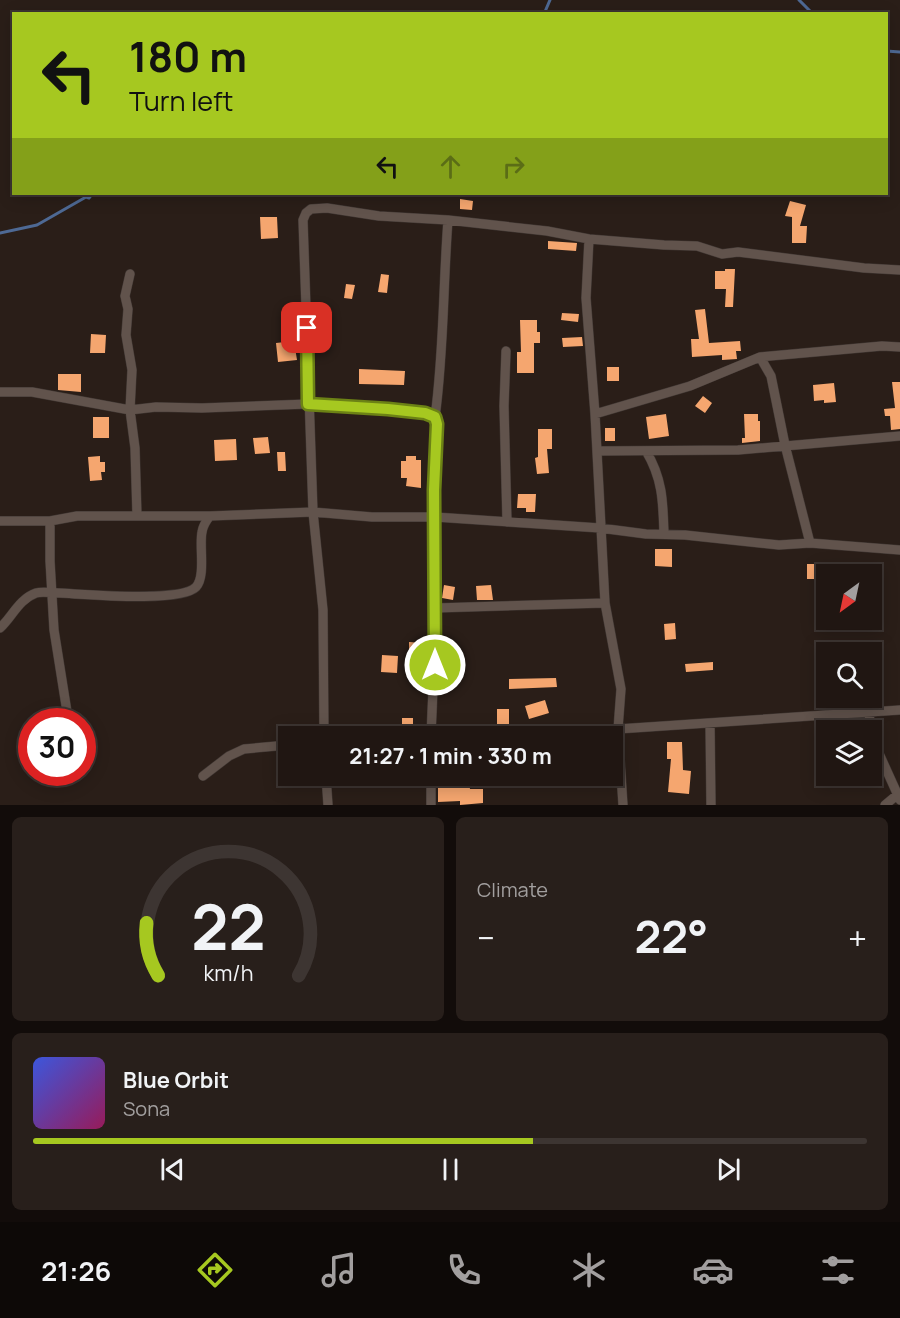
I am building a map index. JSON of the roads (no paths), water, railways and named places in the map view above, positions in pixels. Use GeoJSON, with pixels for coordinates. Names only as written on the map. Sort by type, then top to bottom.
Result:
{"type":"FeatureCollection","features":[{"type":"Feature","properties":{"kind":"street"},"geometry":{"type":"LineString","coordinates":[[324,726],[323,610],[313,512],[303,220],[311,209],[327,208],[379,216],[448,220],[547,231],[589,239],[697,246],[722,254],[738,252],[864,268],[900,270]]}},
{"type":"Feature","properties":{"kind":"street"},"geometry":{"type":"LineString","coordinates":[[432,726],[435,665],[437,424],[435,417],[441,374],[442,309],[448,220]]}},
{"type":"Feature","properties":{"kind":"street"},"geometry":{"type":"LineString","coordinates":[[589,239],[586,298],[605,603],[621,689],[618,726]]}},
{"type":"Feature","properties":{"kind":"street"},"geometry":{"type":"LineString","coordinates":[[130,274],[125,296],[128,309],[126,335],[132,370],[130,410],[135,448],[137,516]]}},
{"type":"Feature","properties":{"kind":"street"},"geometry":{"type":"LineString","coordinates":[[595,414],[690,386],[760,357],[882,346],[900,347]]}},
{"type":"Feature","properties":{"kind":"street"},"geometry":{"type":"LineString","coordinates":[[506,351],[504,406],[507,522]]}},
{"type":"Feature","properties":{"kind":"street"},"geometry":{"type":"LineString","coordinates":[[760,357],[771,376],[785,445],[810,543]]}},
{"type":"Feature","properties":{"kind":"street"},"geometry":{"type":"LineString","coordinates":[[0,392],[32,392],[130,410],[156,407],[202,408],[308,404],[425,413],[435,417]]}},
{"type":"Feature","properties":{"kind":"street"},"geometry":{"type":"LineString","coordinates":[[597,451],[738,450],[900,436]]}},
{"type":"Feature","properties":{"kind":"street"},"geometry":{"type":"LineString","coordinates":[[646,451],[656,467],[661,487],[664,534]]}},
{"type":"Feature","properties":{"kind":"street"},"geometry":{"type":"LineString","coordinates":[[0,521],[50,521],[76,516],[210,516],[313,512],[372,517],[435,517],[600,528],[779,545],[810,543],[900,550]]}},
{"type":"Feature","properties":{"kind":"street"},"geometry":{"type":"LineString","coordinates":[[0,628],[23,601],[38,592],[134,597],[185,592],[196,587],[200,577],[201,535],[203,525],[210,516]]}},
{"type":"Feature","properties":{"kind":"street"},"geometry":{"type":"LineString","coordinates":[[50,521],[54,630],[66,708]]}},
{"type":"Feature","properties":{"kind":"street"},"geometry":{"type":"LineString","coordinates":[[435,608],[605,603]]}},
{"type":"Feature","properties":{"kind":"street"},"geometry":{"type":"LineString","coordinates":[[623,729],[900,710]]}},
{"type":"Feature","properties":{"kind":"street"},"geometry":{"type":"LineString","coordinates":[[869,720],[872,711]]}},
{"type":"Feature","properties":{"kind":"street"},"geometry":{"type":"LineString","coordinates":[[710,723],[711,805]]}},
{"type":"Feature","properties":{"kind":"street"},"geometry":{"type":"LineString","coordinates":[[203,776],[229,756],[244,749],[278,746]]}},
{"type":"Feature","properties":{"kind":"street"},"geometry":{"type":"LineString","coordinates":[[882,760],[899,798],[885,805]]}},
{"type":"Feature","properties":{"kind":"street"},"geometry":{"type":"LineString","coordinates":[[327,786],[328,805]]}},
{"type":"Feature","properties":{"kind":"street"},"geometry":{"type":"LineString","coordinates":[[431,786],[431,805]]}},
{"type":"Feature","properties":{"kind":"street"},"geometry":{"type":"LineString","coordinates":[[622,786],[623,805]]}},
{"type":"Feature","properties":{"kind":"waterway"},"geometry":{"type":"LineString","coordinates":[[545,12],[550,0]]}},
{"type":"Feature","properties":{"kind":"waterway"},"geometry":{"type":"LineString","coordinates":[[799,0],[811,12]]}},
{"type":"Feature","properties":{"kind":"waterway"},"geometry":{"type":"LineString","coordinates":[[888,51],[900,52]]}},
{"type":"Feature","properties":{"kind":"waterway"},"geometry":{"type":"LineString","coordinates":[[0,233],[37,225],[91,195]]}}]}
